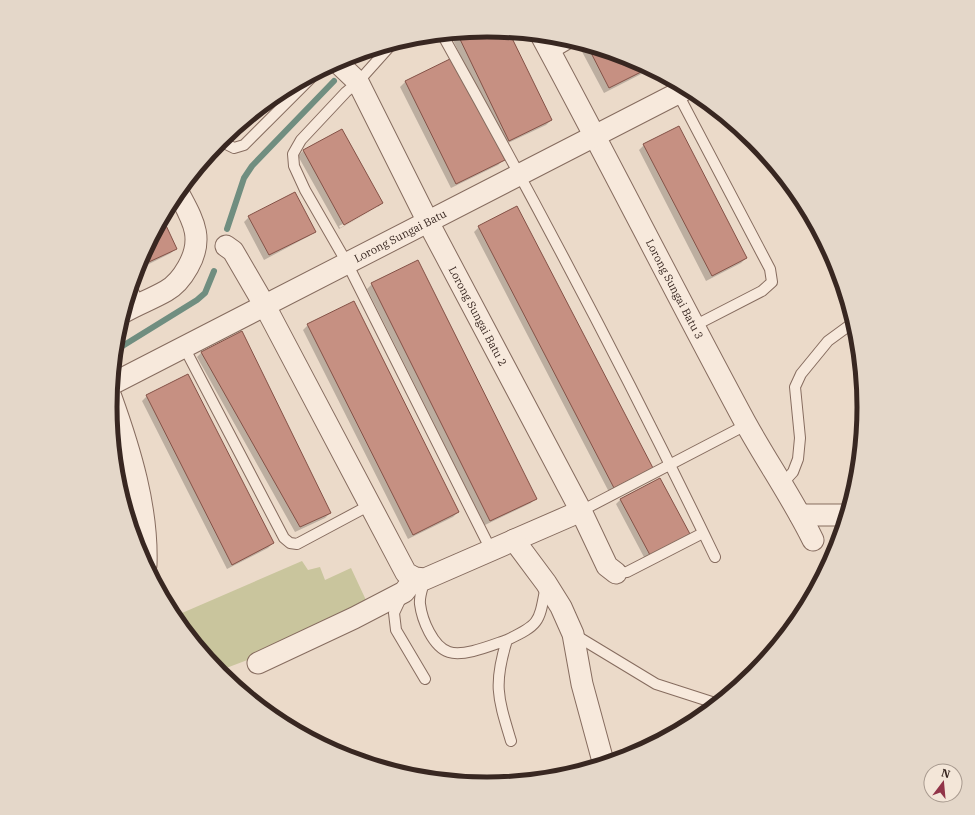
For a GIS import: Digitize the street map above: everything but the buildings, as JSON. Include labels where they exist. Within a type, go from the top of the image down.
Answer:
[{"type":"street","name":"Lorong Sungai Batu 3","points":[[544,41],[596,136],[746,425],[782,484],[813,540]]},
{"type":"street","name":"Lorong Sungai Batu 2","points":[[342,67],[358,82],[428,222],[581,511],[607,566],[616,573]]},
{"type":"street","name":"Lorong Sungai Batu","points":[[118,381],[681,92]]},
{"type":"street","points":[[182,199],[193,220],[212,242],[233,251],[265,306],[406,573],[414,583]]},
{"type":"street","points":[[133,301],[167,291],[183,276],[193,258],[212,242]]},
{"type":"street","points":[[117,415],[136,481],[147,540],[147,552]]},
{"type":"street","points":[[258,663],[354,618],[414,583],[581,511]]},
{"type":"street","points":[[800,515],[842,515]]},
{"type":"street","points":[[514,540],[546,583],[561,607],[573,634],[582,684],[602,759]]},
{"type":"lane","points":[[445,39],[520,174],[670,464],[714,557]]},
{"type":"lane","points":[[551,54],[565,45]]},
{"type":"lane","points":[[385,52],[358,82],[346,92],[301,140],[293,154],[294,166],[298,177],[347,263],[491,550]]},
{"type":"lane","points":[[227,145],[234,148],[244,145],[300,88]]},
{"type":"lane","points":[[684,94],[770,269],[772,282],[762,291],[694,326]]},
{"type":"lane","points":[[782,484],[793,472],[798,459],[800,438],[795,387],[801,374],[828,341],[849,326]]},
{"type":"lane","points":[[184,347],[284,538],[290,544],[297,544],[370,505]]},
{"type":"lane","points":[[581,511],[746,425]]},
{"type":"lane","points":[[616,573],[627,572],[703,533]]},
{"type":"lane","points":[[414,583],[424,618],[438,645],[450,652],[466,652],[507,640],[530,629],[539,617],[546,583]]},
{"type":"lane","points":[[414,583],[394,613],[396,630],[425,679]]},
{"type":"lane","points":[[573,634],[656,684],[712,702]]},
{"type":"lane","points":[[507,640],[500,661],[497,681],[499,703],[511,741]]},
{"type":"shaded area","points":[[302,561],[308,570],[320,567],[325,580],[351,568],[372,613],[225,668],[209,652],[194,633],[181,616],[182,613]]},
{"type":"waterway","points":[[227,229],[244,178],[252,166],[334,81]]},
{"type":"waterway","points":[[122,346],[197,300],[205,293],[214,271]]}]
